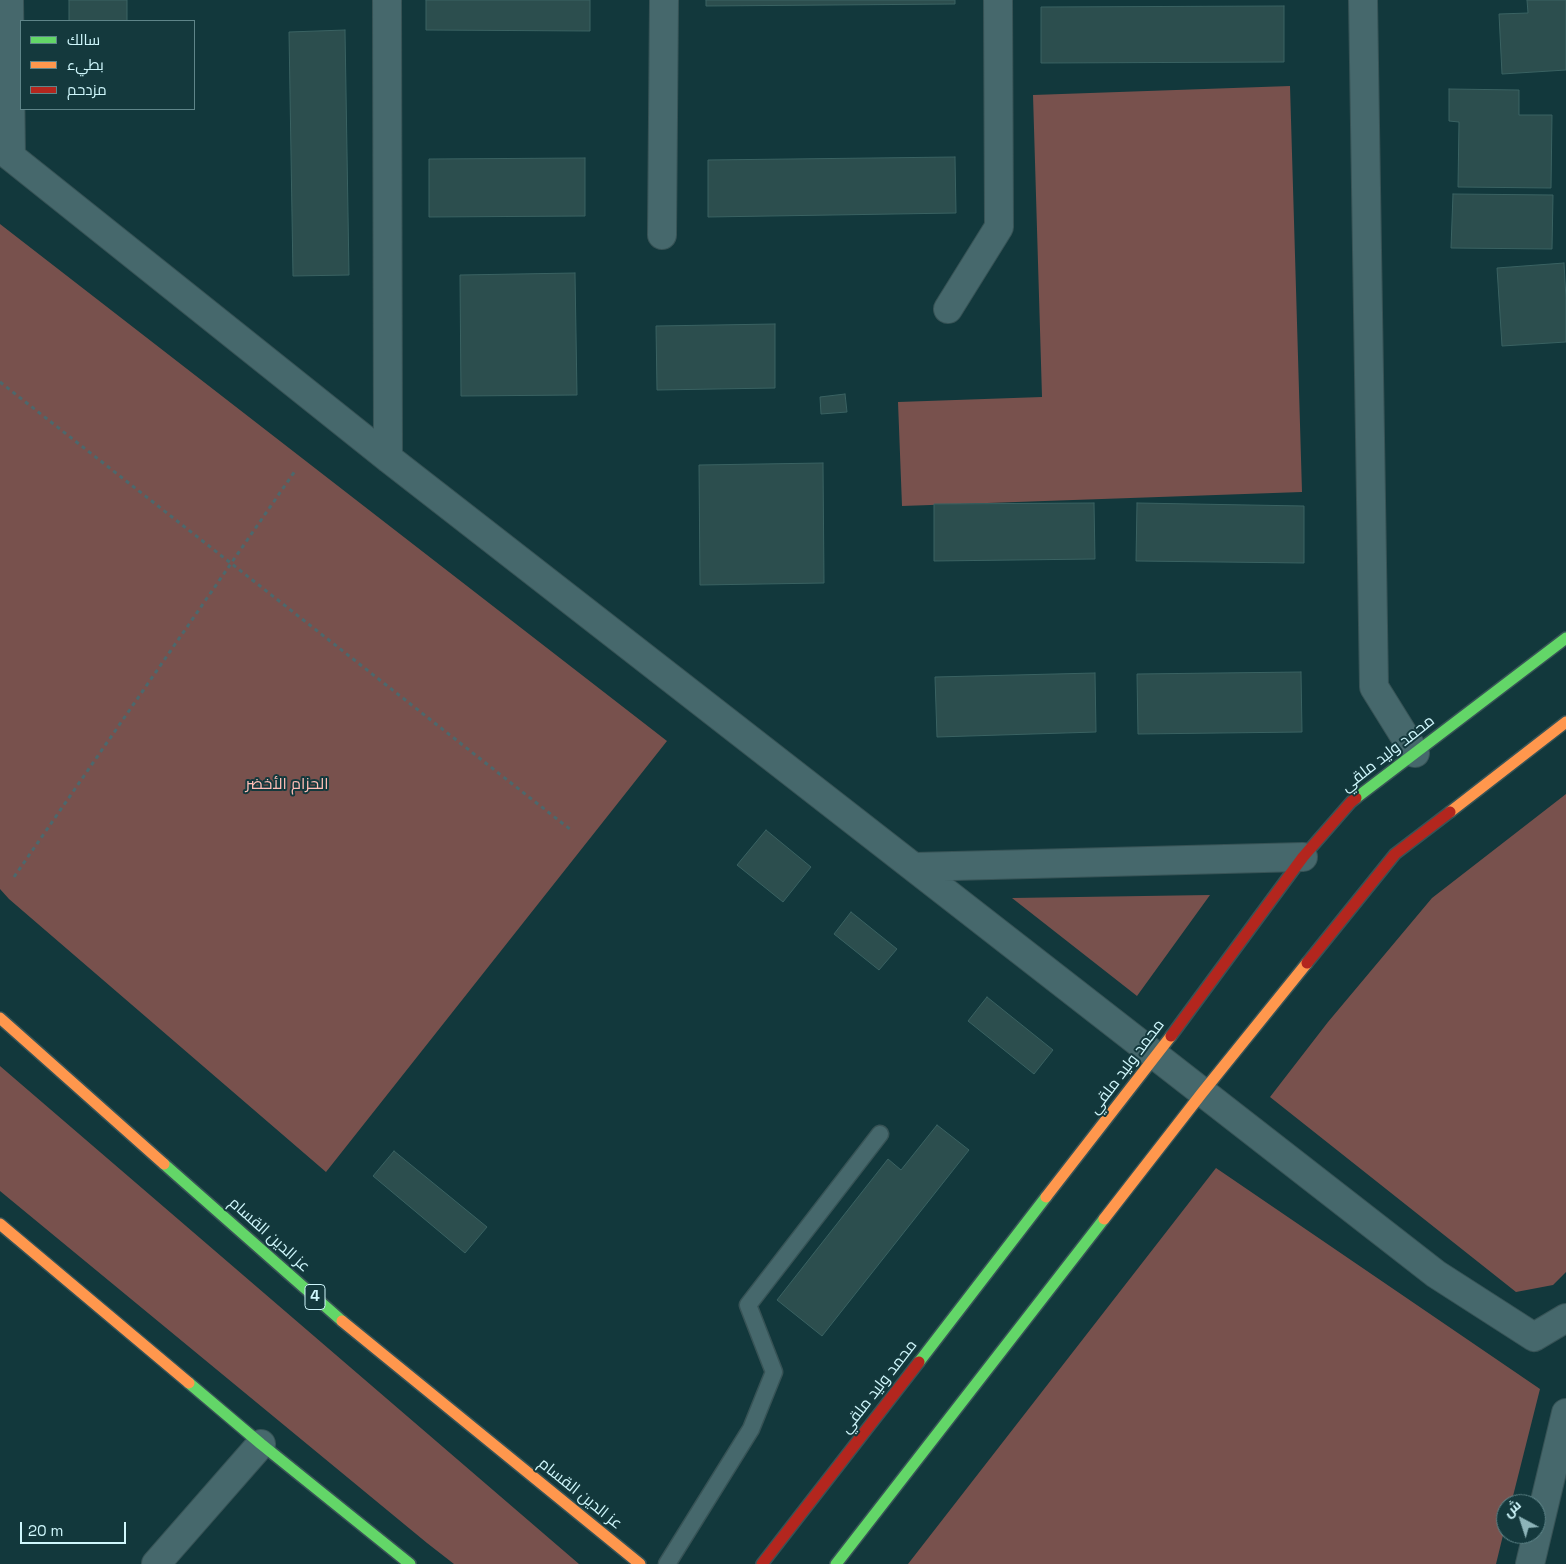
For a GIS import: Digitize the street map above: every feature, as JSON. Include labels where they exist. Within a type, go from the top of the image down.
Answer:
[{"type":"main road","name":"محمد وليد ملقي","points":[[762,1564],[1156,1056],[1304,857],[1351,802],[1566,638]]},
{"type":"main road","points":[[836,1564],[1202,1093],[1396,854],[1566,722]]},
{"type":"main road","name":"عز الدين القسام","points":[[0,1018],[356,1334],[640,1564]]},
{"type":"main road","points":[[0,1224],[261,1444],[410,1564]]},
{"type":"street","points":[[9,0],[5,152],[388,458],[1436,1274],[1534,1337],[1566,1318]]},
{"type":"street","points":[[388,0],[388,458]]},
{"type":"street","points":[[662,235],[664,0]]},
{"type":"street","points":[[948,309],[999,227],[998,0]]},
{"type":"street","points":[[1363,0],[1374,687],[1415,753]]},
{"type":"street","points":[[914,868],[1304,857]]},
{"type":"street","points":[[1530,1564],[1566,1413]]},
{"type":"street","points":[[156,1564],[261,1444]]},
{"type":"lane","points":[[667,1564],[751,1429],[774,1372],[748,1305],[880,1134]]},
{"type":"path","points":[[0,382],[571,830]]},
{"type":"path","points":[[14,877],[295,471]]},
{"type":"green space","points":[[1290,86],[1302,492],[902,506],[898,402],[1042,397],[1033,95]]},
{"type":"green space","name":"الحزام الأخضر","points":[[0,224],[667,741],[326,1172],[9,899],[0,889]]},
{"type":"green space","points":[[1566,794],[1566,1272],[1553,1285],[1516,1292],[1270,1097],[1328,1022],[1432,898]]},
{"type":"green space","points":[[1210,895],[1137,996],[1012,898]]},
{"type":"green space","points":[[0,1066],[579,1564],[454,1564],[0,1191]]},
{"type":"green space","points":[[1216,1168],[1540,1389],[1514,1494],[1496,1494],[1496,1544],[1501,1544],[1496,1564],[908,1564]]},
{"type":"building","points":[[69,0],[127,0],[127,20],[69,20]]},
{"type":"building","points":[[426,0],[590,0],[590,31],[426,30]]},
{"type":"building","points":[[706,0],[955,0],[955,4],[706,6]]},
{"type":"building","points":[[1527,0],[1566,0],[1566,70],[1502,74],[1499,14],[1528,13]]},
{"type":"building","points":[[1284,6],[1284,62],[1041,63],[1041,7]]},
{"type":"building","points":[[345,30],[349,275],[293,276],[289,32]]},
{"type":"building","points":[[1449,89],[1519,90],[1519,115],[1552,115],[1551,188],[1458,187],[1459,122],[1449,121]]},
{"type":"building","points":[[955,157],[956,213],[708,217],[708,160]]},
{"type":"building","points":[[585,158],[585,216],[429,217],[429,159]]},
{"type":"building","points":[[1453,194],[1553,195],[1552,249],[1451,248]]},
{"type":"building","points":[[1564,263],[1566,342],[1502,346],[1497,268]]},
{"type":"building","points":[[575,273],[577,395],[461,396],[460,275]]},
{"type":"building","points":[[775,324],[775,388],[657,390],[656,326]]},
{"type":"building","points":[[845,394],[847,412],[821,414],[820,397]]},
{"type":"building","points":[[823,463],[824,583],[700,585],[699,465]]},
{"type":"building","points":[[1094,503],[1095,559],[934,561],[934,504]]},
{"type":"building","points":[[1137,503],[1304,506],[1304,563],[1136,561]]},
{"type":"building","points":[[1301,672],[1302,732],[1138,734],[1137,674]]},
{"type":"building","points":[[1095,673],[1096,732],[937,737],[935,677]]},
{"type":"building","points":[[766,830],[811,867],[783,902],[737,865]]},
{"type":"building","points":[[851,912],[897,949],[879,970],[834,934]]},
{"type":"building","points":[[987,997],[1053,1050],[1034,1074],[968,1021]]},
{"type":"building","points":[[937,1125],[969,1150],[822,1336],[777,1300],[888,1159],[901,1170]]},
{"type":"building","points":[[394,1151],[487,1227],[465,1253],[373,1176]]},
{"type":"traffic: fast","points":[[1356,798],[1566,638]]},
{"type":"traffic: fast","points":[[164,1164],[342,1321]]},
{"type":"traffic: fast","points":[[919,1362],[1046,1197]]},
{"type":"traffic: fast","points":[[836,1564],[1104,1219]]},
{"type":"traffic: fast","points":[[189,1383],[261,1444],[410,1564]]},
{"type":"traffic: slow","points":[[1450,812],[1566,722]]},
{"type":"traffic: slow","points":[[1104,1219],[1307,963]]},
{"type":"traffic: slow","points":[[0,1018],[164,1164]]},
{"type":"traffic: slow","points":[[1046,1197],[1171,1036]]},
{"type":"traffic: slow","points":[[0,1224],[189,1383]]},
{"type":"traffic: slow","points":[[342,1321],[640,1564]]},
{"type":"traffic: jam","points":[[1171,1036],[1303,857],[1356,798]]},
{"type":"traffic: jam","points":[[1307,963],[1395,854],[1450,812]]},
{"type":"traffic: jam","points":[[762,1564],[919,1362]]}]
